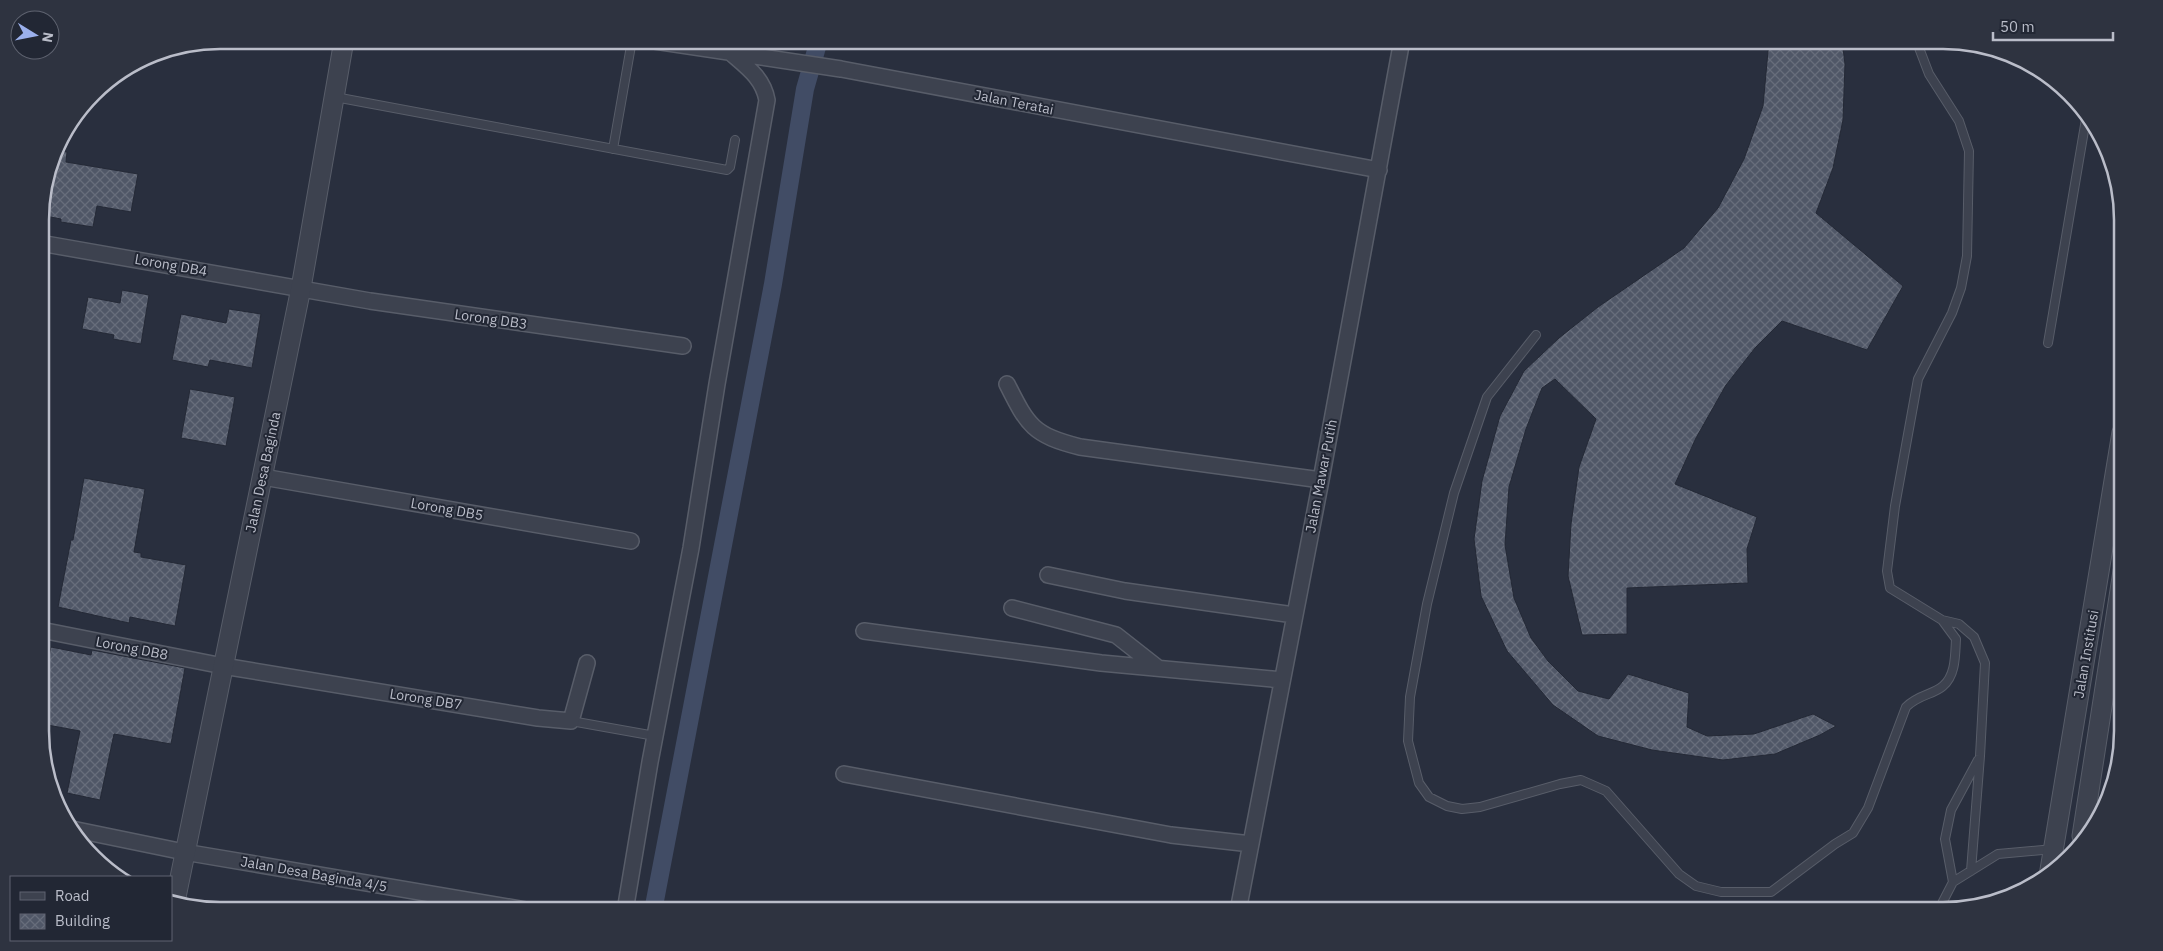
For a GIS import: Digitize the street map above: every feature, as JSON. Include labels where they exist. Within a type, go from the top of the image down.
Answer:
[{"type":"street","name":"Jalan Desa Baginda","points":[[176,896],[301,288],[343,49]]},
{"type":"street","name":"Jalan Teratai","points":[[705,49],[841,69],[1379,170]]},
{"type":"street","name":"Jalan Mawar Putih","points":[[1240,902],[1321,480],[1400,49]]},
{"type":"street","points":[[627,902],[655,736],[691,548],[717,384],[767,100],[765,88],[731,53]]},
{"type":"street","name":"Lorong DB4","points":[[49,245],[301,288]]},
{"type":"street","name":"Lorong DB3","points":[[301,288],[379,302],[683,346]]},
{"type":"street","points":[[1007,384],[1023,416],[1033,428],[1044,436],[1062,443],[1321,480]]},
{"type":"street","name":"Lorong DB5","points":[[263,477],[631,540]]},
{"type":"street","name":"Jalan Institusi","points":[[2051,864],[2114,529]]},
{"type":"street","points":[[1048,576],[1125,591],[1294,615]]},
{"type":"street","points":[[1012,608],[1116,635],[1158,668]]},
{"type":"street","name":"Jalan Institusi","points":[[2083,829],[2114,625]]},
{"type":"street","points":[[864,631],[1100,663],[1282,680]]},
{"type":"street","name":"Lorong DB8","points":[[49,632],[223,666]]},
{"type":"street","points":[[571,721],[587,663]]},
{"type":"street","name":"Lorong DB7","points":[[223,666],[538,718],[571,721]]},
{"type":"street","points":[[844,774],[1172,835],[1251,844]]},
{"type":"street","name":"Jalan Desa Baginda 4/5","points":[[81,831],[184,852],[479,902]]},
{"type":"lane","points":[[613,149],[630,49]]},
{"type":"lane","points":[[1920,49],[1930,74],[1959,121],[1969,151],[1967,256],[1961,288],[1952,312],[1918,379],[1895,506],[1887,570],[1890,588],[1942,620],[1959,624],[1974,637],[1985,662],[1971,871]]},
{"type":"lane","points":[[335,97],[727,170],[730,167],[735,140]]},
{"type":"lane","points":[[2048,343],[2085,125]]},
{"type":"lane","points":[[1536,335],[1488,397],[1454,493],[1427,604],[1410,697],[1408,740],[1419,783],[1429,797],[1447,806],[1462,809],[1480,807],[1560,784],[1581,780],[1606,791],[1679,874],[1696,886],[1721,892],[1771,892],[1834,844],[1853,833],[1868,808],[1906,708],[1915,698],[1942,687],[1953,670],[1956,639],[1942,620]]},
{"type":"lane","points":[[571,721],[655,736]]},
{"type":"lane","points":[[1953,882],[1945,839],[1951,810],[1980,756]]},
{"type":"lane","points":[[1943,902],[1953,882],[1998,854],[2053,849]]},
{"type":"building","points":[[1768,49],[1843,49],[1845,64],[1843,120],[1833,168],[1816,213],[1903,286],[1867,350],[1782,321],[1755,348],[1726,385],[1696,438],[1675,484],[1757,517],[1747,549],[1748,583],[1627,588],[1627,634],[1582,635],[1568,576],[1571,524],[1579,467],[1596,419],[1555,379],[1542,388],[1526,429],[1509,487],[1505,545],[1514,598],[1531,638],[1548,661],[1578,691],[1609,699],[1628,674],[1689,693],[1687,727],[1707,736],[1754,734],[1813,714],[1836,726],[1820,735],[1775,754],[1723,760],[1652,750],[1598,736],[1553,705],[1507,651],[1481,596],[1474,539],[1482,481],[1500,416],[1524,371],[1559,338],[1598,307],[1684,248],[1718,208],[1744,159],[1763,106]]},
{"type":"building","points":[[63,151],[67,152],[66,162],[138,174],[131,212],[97,206],[93,227],[61,222],[61,219],[49,217],[49,208],[55,175]]},
{"type":"building","points":[[122,290],[149,295],[141,344],[113,339],[114,335],[82,329],[88,297],[120,303]]},
{"type":"building","points":[[229,309],[261,314],[252,368],[210,360],[208,367],[172,360],[181,314],[226,323]]},
{"type":"building","points":[[190,389],[235,397],[226,446],[181,438]]},
{"type":"building","points":[[84,478],[145,489],[134,552],[141,553],[141,557],[186,565],[175,626],[130,617],[129,623],[58,607]]},
{"type":"building","points":[[51,647],[91,655],[92,650],[185,668],[171,744],[114,734],[100,800],[67,793],[80,731],[49,725],[49,657]]},
{"type":"waterway","points":[[655,902],[773,284],[805,89],[816,49]]}]
